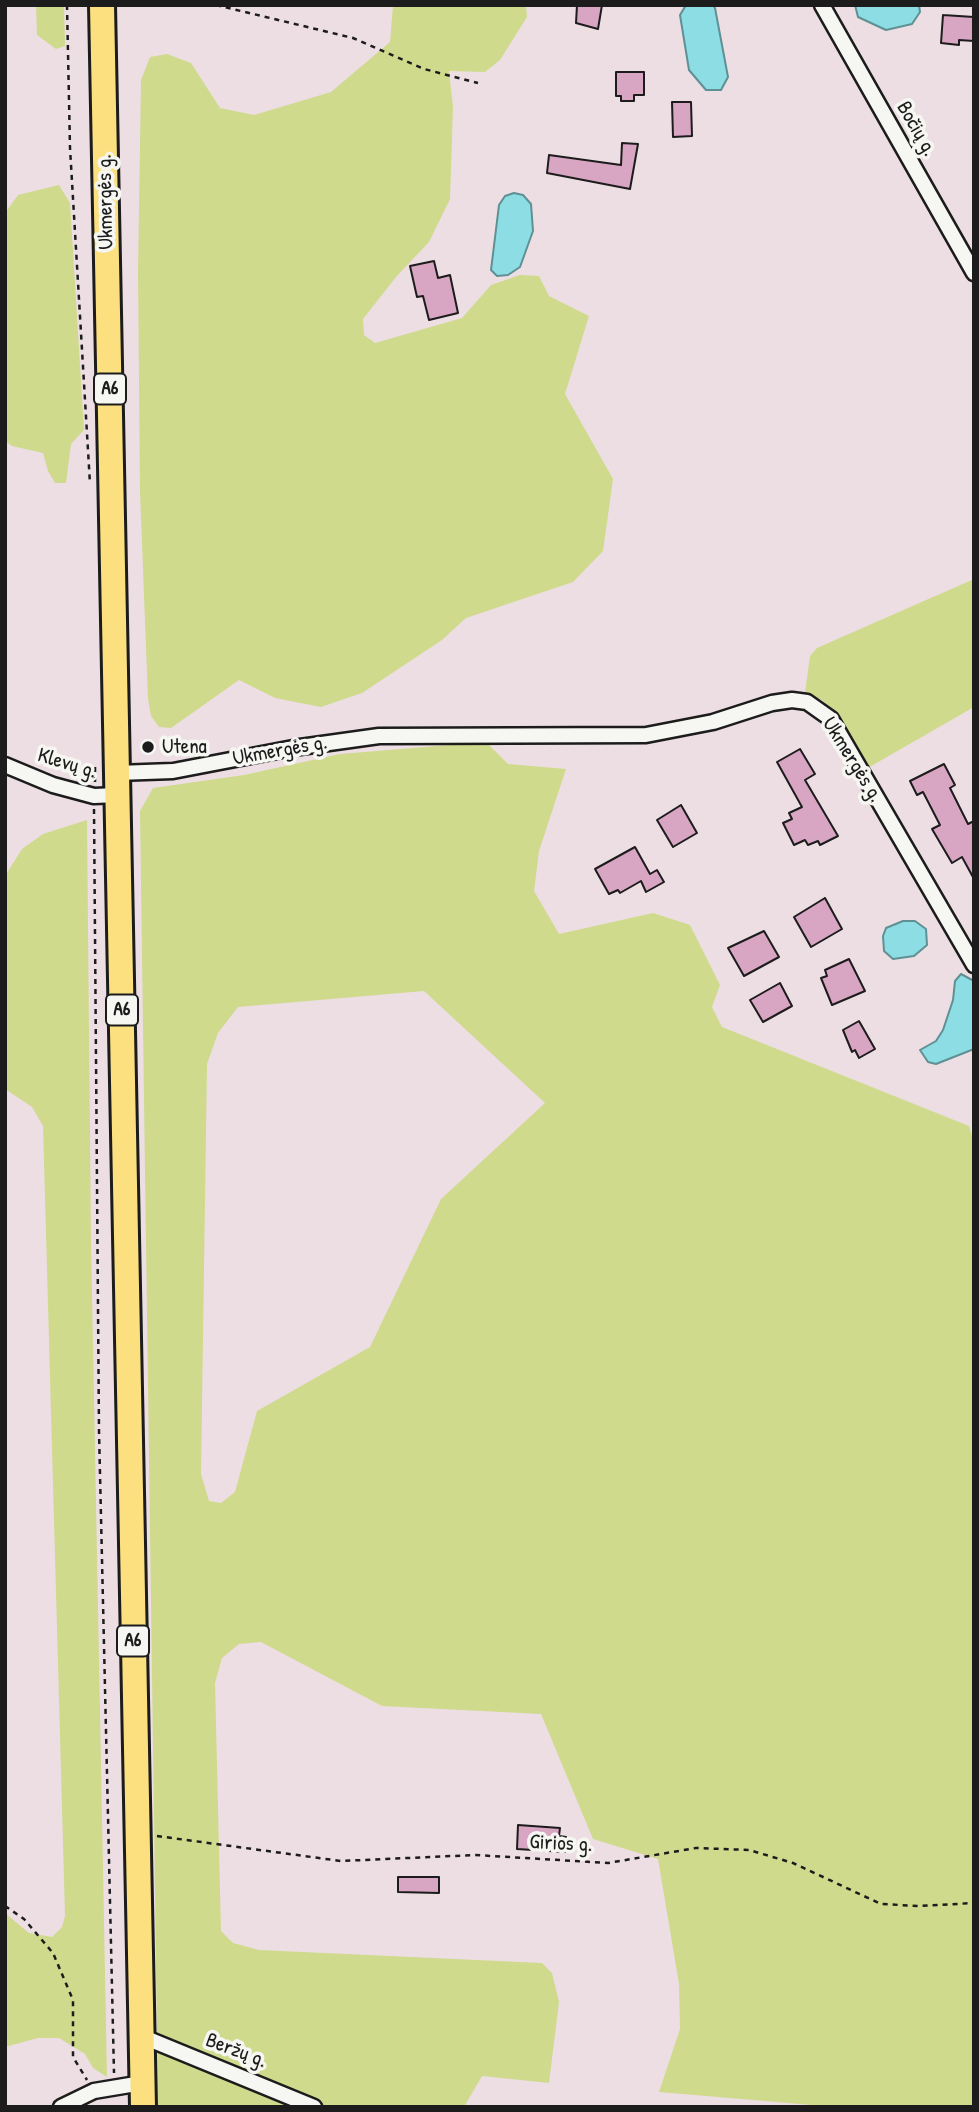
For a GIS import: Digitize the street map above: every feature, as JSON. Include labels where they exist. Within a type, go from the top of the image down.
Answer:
[{"type":"highway","name":"Ukmergės g.","points":[[102,5],[110,788]]},
{"type":"highway","name":"A6","points":[[110,788],[142,2095]]},
{"type":"street","name":"Bočių g.","points":[[822,5],[974,273]]},
{"type":"street","name":"Ukmergės g.","points":[[110,788],[173,771],[293,748],[379,736],[646,734],[713,722],[772,703],[792,700],[807,702],[831,719],[974,965]]},
{"type":"street","name":"Klevų g.","points":[[5,765],[54,785],[110,788]]},
{"type":"street","name":"Beržų g.","points":[[141,2036],[314,2107]]},
{"type":"street","points":[[61,2107],[94,2091],[114,2086],[142,2095]]},
{"type":"path","points":[[67,5],[70,148],[90,485]]},
{"type":"path","points":[[216,5],[353,37],[424,69],[478,83]]},
{"type":"path","points":[[96,756],[110,788],[99,1431],[114,2086]]},
{"type":"path","name":"Girios g.","points":[[136,1833],[341,1861],[475,1855],[608,1863],[696,1848],[749,1850],[793,1863],[881,1904],[919,1906],[974,1903]]},
{"type":"path","points":[[5,1906],[24,1919],[53,1952],[74,2000],[73,2057],[94,2091]]},
{"type":"green space","points":[[36,5],[64,5],[65,46],[56,49],[37,35]]},
{"type":"green space","points":[[393,5],[526,5],[527,17],[500,60],[485,72],[449,71],[453,107],[450,199],[429,242],[396,277],[363,319],[364,335],[375,343],[462,318],[491,285],[520,275],[539,276],[549,296],[589,316],[565,394],[613,479],[603,551],[573,582],[466,618],[442,640],[362,693],[321,707],[275,698],[239,680],[171,728],[159,727],[151,716],[148,699],[140,492],[138,272],[141,80],[150,57],[167,54],[191,63],[220,108],[254,115],[331,92],[390,42]]},
{"type":"green space","points":[[59,185],[70,203],[84,430],[71,444],[66,483],[55,483],[43,453],[12,446],[5,441],[5,213],[18,195]]},
{"type":"green space","points":[[974,579],[974,707],[866,769],[834,713],[822,700],[805,693],[810,656],[817,648]]},
{"type":"green space","points":[[486,742],[508,764],[566,769],[539,851],[534,891],[559,934],[653,913],[690,925],[720,985],[712,1007],[722,1027],[969,1126],[974,1143],[974,2107],[835,2107],[659,2092],[680,2029],[679,1984],[658,1859],[593,1839],[541,1714],[382,1706],[261,1642],[239,1644],[222,1658],[215,1683],[221,1931],[233,1943],[259,1950],[542,1963],[552,1973],[559,2002],[549,2083],[482,2076],[464,2107],[158,2107],[140,811],[153,788],[244,775],[340,754]],"holes":[[[424,991],[545,1103],[441,1199],[370,1347],[257,1411],[235,1492],[221,1503],[209,1501],[201,1474],[207,1064],[218,1033],[238,1007]]]},
{"type":"green space","points":[[87,820],[91,1242],[107,2077],[93,2068],[85,2054],[59,2038],[38,2038],[5,2047],[5,1913],[29,1933],[52,1937],[62,1927],[65,1916],[43,1126],[32,1107],[5,1089],[5,876],[22,849],[43,834]]},
{"type":"water","points":[[686,5],[713,5],[715,8],[728,77],[721,90],[706,90],[689,70],[680,15]]},
{"type":"water","points":[[855,5],[919,5],[920,12],[912,24],[886,30],[858,17]]},
{"type":"water","points":[[514,193],[523,195],[531,204],[533,231],[520,267],[508,275],[497,276],[491,270],[499,205],[505,196]]},
{"type":"water","points":[[903,921],[915,921],[926,929],[927,945],[914,956],[893,959],[884,951],[883,936],[886,928]]},
{"type":"water","points":[[961,974],[974,981],[974,1049],[936,1064],[928,1062],[920,1050],[936,1041],[943,1030],[953,1000],[955,981]]},
{"type":"building","points":[[577,5],[602,5],[598,29],[576,23]]},
{"type":"building","points":[[943,15],[974,17],[974,41],[959,40],[959,45],[941,43]]},
{"type":"building","points":[[616,72],[644,72],[644,95],[634,95],[634,101],[621,101],[621,96],[616,96]]},
{"type":"building","points":[[672,102],[691,102],[692,136],[673,137]]},
{"type":"building","points":[[622,143],[638,144],[630,189],[547,173],[549,155],[621,165]]},
{"type":"building","points":[[434,261],[438,278],[450,275],[458,313],[429,320],[423,296],[417,297],[410,266]]},
{"type":"building","points":[[800,749],[815,774],[805,780],[838,836],[820,845],[818,841],[808,845],[805,840],[794,845],[783,823],[792,819],[789,813],[802,807],[777,762]]},
{"type":"building","points":[[944,764],[955,785],[950,788],[968,824],[974,821],[974,879],[962,857],[952,863],[932,829],[940,825],[923,792],[917,795],[910,781]]},
{"type":"building","points":[[681,805],[697,833],[673,847],[657,820]]},
{"type":"building","points":[[635,847],[650,874],[657,870],[664,882],[646,892],[641,881],[620,893],[618,890],[609,894],[595,869]]},
{"type":"building","points":[[825,898],[842,929],[811,947],[794,917]]},
{"type":"building","points":[[764,931],[779,957],[744,976],[728,948]]},
{"type":"building","points":[[849,959],[865,991],[832,1005],[821,978],[827,976],[825,970]]},
{"type":"building","points":[[780,983],[792,1006],[763,1022],[750,1000]]},
{"type":"building","points":[[859,1021],[875,1049],[859,1058],[855,1050],[852,1052],[843,1030]]},
{"type":"building","points":[[518,1825],[560,1828],[559,1836],[566,1837],[565,1852],[517,1849]]},
{"type":"building","points":[[398,1877],[439,1877],[439,1893],[398,1892]]},
{"type":"place","name":"Utena","points":[[148,747]]}]
